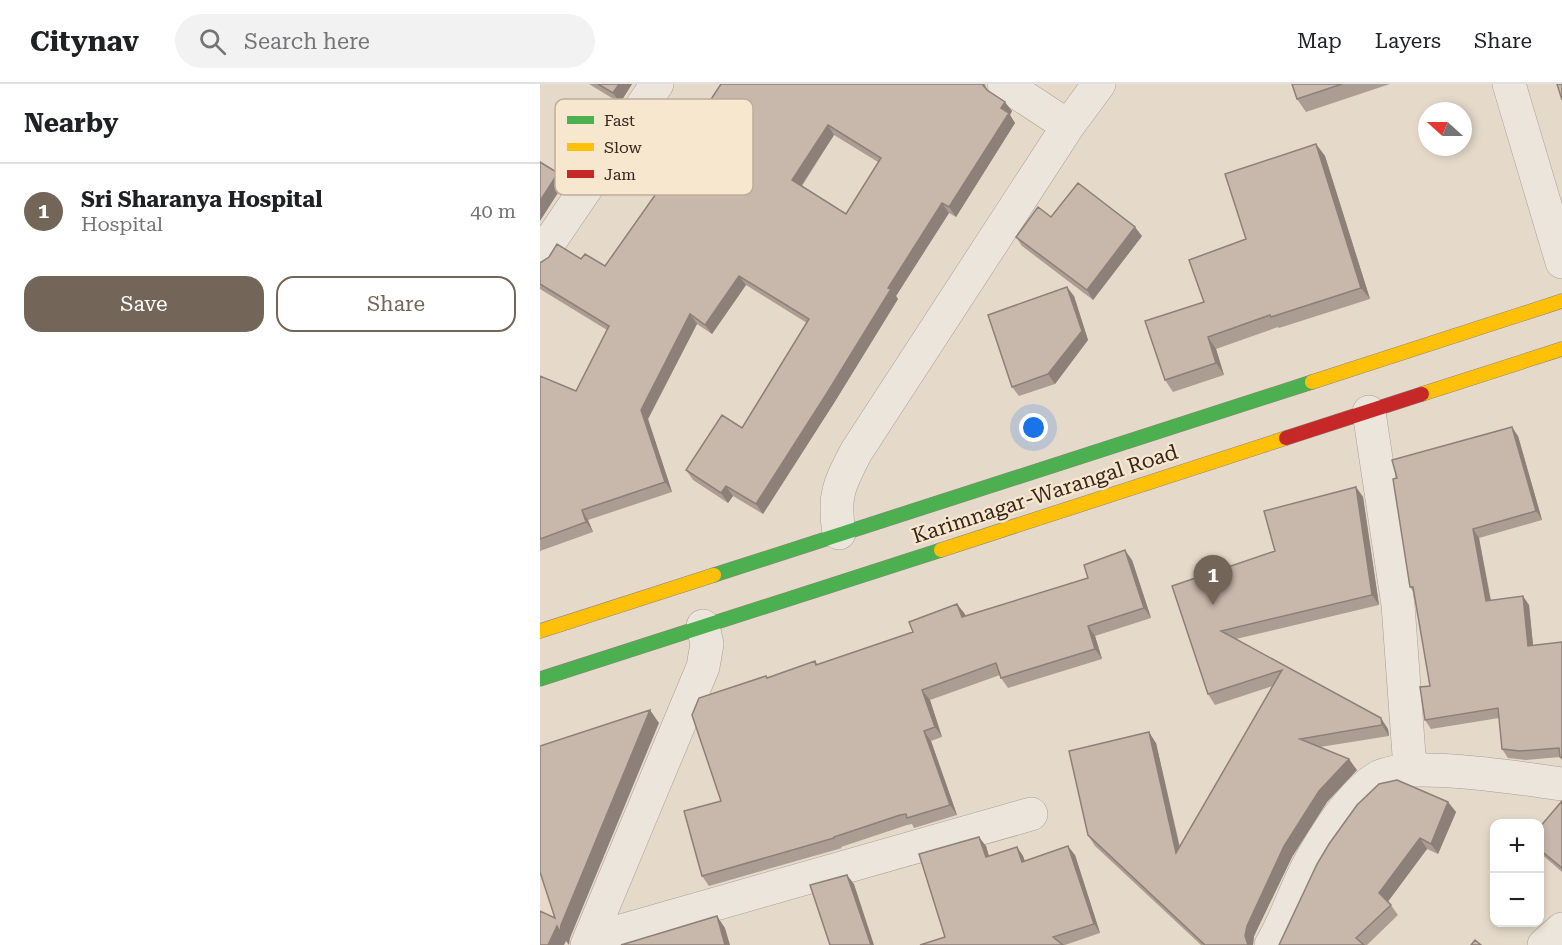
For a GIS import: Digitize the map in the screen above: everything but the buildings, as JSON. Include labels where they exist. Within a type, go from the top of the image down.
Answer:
[{"type":"highway","name":"Karimnagar-Warangal Road","points":[[540,631],[1562,301]]},
{"type":"highway","name":"Karimnagar-Warangal Road","points":[[540,679],[1562,349]]},
{"type":"street","points":[[647,99],[657,84]]},
{"type":"street","points":[[1004,84],[1068,126]]},
{"type":"street","points":[[839,533],[835,508],[840,483],[856,452],[1068,126],[1099,84]]},
{"type":"street","points":[[1509,84],[1562,262]]},
{"type":"street","points":[[540,256],[581,195]]},
{"type":"street","points":[[1369,412],[1398,606],[1410,769]]},
{"type":"street","points":[[588,943],[703,667],[707,644],[703,626]]},
{"type":"street","points":[[1271,945],[1314,855],[1352,800],[1379,777],[1410,769],[1443,770],[1562,784]]},
{"type":"street","points":[[588,943],[1031,814]]},
{"type":"street","points":[[1544,945],[1562,928]]},
{"type":"traffic: fast","points":[[714,575],[1312,382]]},
{"type":"traffic: fast","points":[[540,679],[941,550]]},
{"type":"traffic: slow","points":[[1312,382],[1562,301]]},
{"type":"traffic: slow","points":[[1422,394],[1562,349]]},
{"type":"traffic: slow","points":[[941,550],[1286,438]]},
{"type":"traffic: slow","points":[[540,631],[714,575]]},
{"type":"traffic: jam","points":[[1286,438],[1422,394]]},
{"type":"place","name":"Sri Sharanya Hospital","points":[[1213,605]]}]
